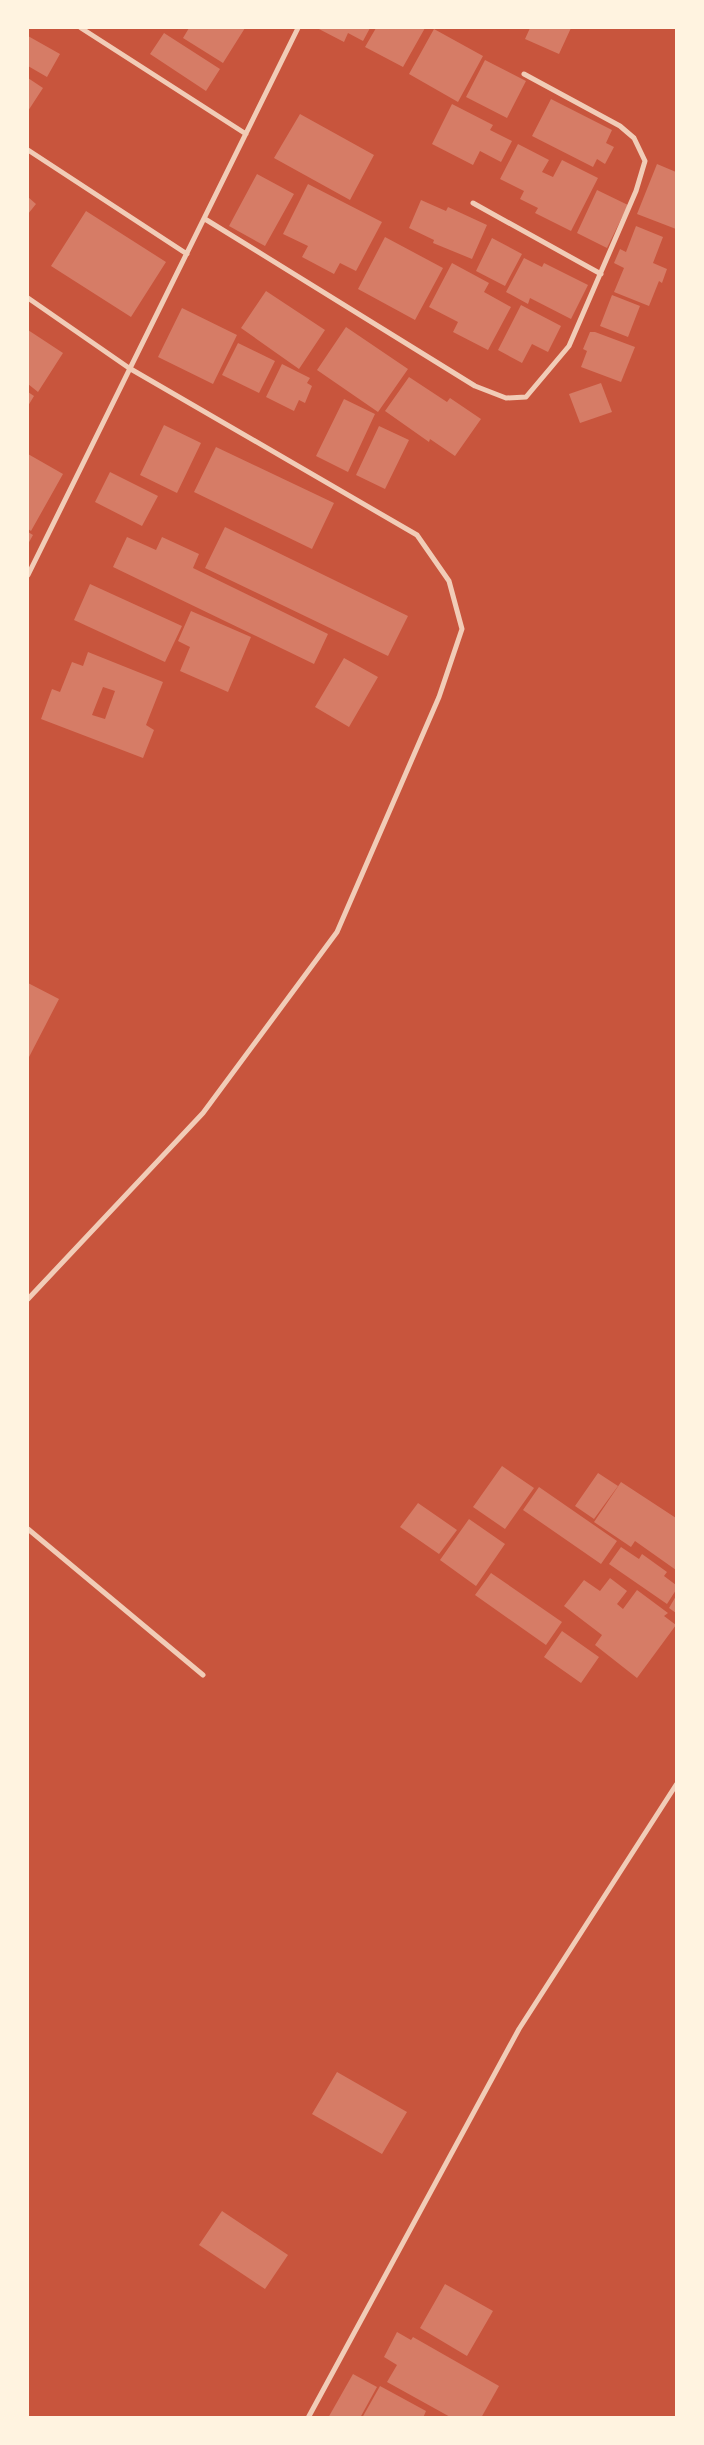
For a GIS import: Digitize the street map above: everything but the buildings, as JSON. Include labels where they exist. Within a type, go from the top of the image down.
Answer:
[{"type":"street","points":[[81,28],[246,134]]},
{"type":"street","points":[[28,575],[298,28]]},
{"type":"street","points":[[205,219],[475,386],[506,398],[526,397],[568,346],[636,191],[645,161],[634,138],[620,126],[524,74]]},
{"type":"street","points":[[28,150],[187,254]]},
{"type":"street","points":[[473,203],[601,274]]},
{"type":"street","points":[[28,298],[129,368],[417,535],[449,581],[462,629],[439,697],[337,932],[203,1113],[28,1299]]},
{"type":"street","points":[[28,1529],[204,1675]]},
{"type":"street","points":[[308,2418],[519,2029],[676,1785]]}]
